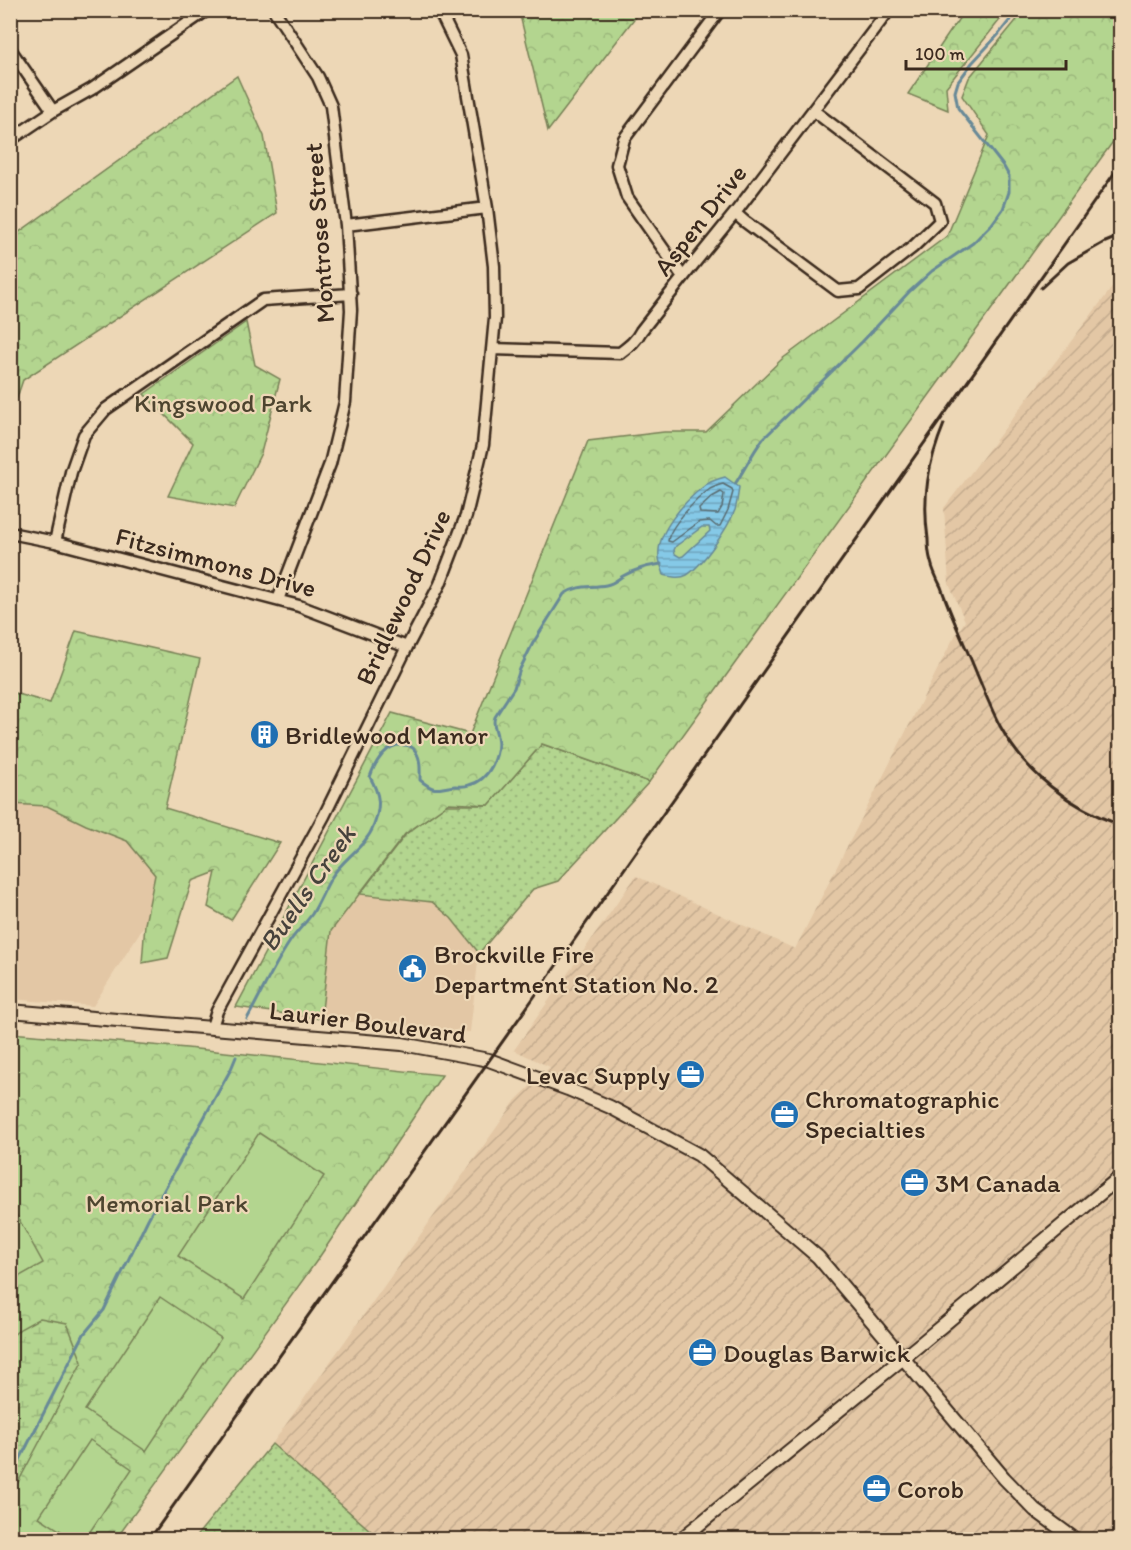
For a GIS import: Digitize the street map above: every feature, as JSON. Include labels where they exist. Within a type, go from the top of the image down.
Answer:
[{"type":"street","points":[[10,140],[53,111],[92,89],[207,10]]},
{"type":"street","name":"Montrose Street","points":[[274,10],[318,77],[331,106],[346,225],[351,294],[345,391],[330,464],[278,600]]},
{"type":"street","name":"Bridlewood Drive","points":[[212,1027],[217,1011],[324,816],[440,584],[466,516],[483,445],[495,318],[494,266],[487,208],[461,55],[439,10]]},
{"type":"street","points":[[683,277],[627,197],[617,165],[624,139],[720,10]]},
{"type":"street","name":"Aspen Drive","points":[[492,349],[620,353],[637,339],[813,111],[885,12]]},
{"type":"street","points":[[10,49],[53,111]]},
{"type":"street","points":[[735,213],[838,291],[859,289],[913,247],[940,221],[935,203],[813,111]]},
{"type":"street","points":[[346,225],[487,208]]},
{"type":"street","points":[[55,542],[71,472],[84,435],[106,410],[263,300],[351,294]]},
{"type":"street","name":"Fitzsimmons Drive","points":[[10,533],[55,542],[299,606],[407,647]]},
{"type":"street","name":"Laurier Boulevard","points":[[10,1011],[402,1044],[489,1060],[610,1107],[699,1155],[818,1257],[1004,1478],[1035,1510],[1076,1539]]},
{"type":"street","points":[[680,1539],[902,1359],[1120,1177]]},
{"type":"shaded area","points":[[1120,277],[1120,1539],[380,1539],[272,1444],[516,1100],[550,1067],[514,1050],[636,876],[795,949],[952,641],[965,621],[949,584],[944,508]]},
{"type":"shaded area","points":[[10,804],[47,806],[86,825],[128,841],[155,875],[145,924],[93,1006],[11,999]]},
{"type":"shaded area","points":[[360,894],[432,902],[451,918],[479,953],[470,1032],[321,1019],[331,931]]},
{"type":"green space","points":[[519,11],[640,11],[548,131]]},
{"type":"green space","points":[[964,11],[1007,11],[946,87],[948,110],[908,94]]},
{"type":"green space","points":[[1024,11],[1120,11],[1120,132],[649,782],[542,744],[489,805],[449,803],[405,834],[331,931],[321,1019],[236,1007],[392,713],[470,734],[588,441],[664,432],[706,432],[782,359],[947,236],[989,135],[962,96],[969,78]]},
{"type":"green space","points":[[237,76],[264,136],[277,213],[23,380],[11,415],[11,238]]},
{"type":"green space","name":"Kingswood Park","points":[[246,322],[255,365],[280,379],[261,453],[234,508],[168,496],[193,443],[144,394]]},
{"type":"green space","points":[[76,631],[200,659],[165,808],[280,843],[231,920],[208,907],[216,872],[192,881],[168,958],[142,963],[145,924],[155,875],[127,841],[47,806],[11,804],[11,692],[50,703]]},
{"type":"green space","points":[[542,744],[649,782],[558,881],[533,889],[479,953],[451,918],[432,902],[360,894],[406,834],[446,805],[489,805]]},
{"type":"green space","name":"Memorial Park","points":[[10,1033],[187,1048],[442,1075],[318,1259],[116,1539],[11,1539]]},
{"type":"green space","points":[[259,1133],[324,1176],[244,1299],[178,1256]]},
{"type":"green space","points":[[11,1205],[43,1263],[10,1281]]},
{"type":"green space","points":[[160,1297],[221,1338],[146,1451],[85,1410]]},
{"type":"green space","points":[[40,1318],[67,1323],[82,1362],[15,1488],[11,1488],[11,1337]]},
{"type":"green space","points":[[90,1440],[132,1469],[85,1539],[73,1539],[39,1517]]},
{"type":"green space","points":[[272,1444],[380,1539],[194,1539]]},
{"type":"water","points":[[725,477],[739,487],[735,510],[727,526],[707,555],[687,575],[673,577],[664,575],[659,559],[659,547],[673,518],[708,483]],"holes":[[[702,527],[709,527],[710,531],[683,556],[675,554],[676,546]]]},
{"type":"waterway","points":[[735,484],[763,439],[862,342],[909,292],[932,271],[973,243],[1003,209],[1009,192],[1009,176],[958,108],[955,92],[958,82],[972,63],[1018,10]]},
{"type":"waterway","name":"Buells Creek","points":[[247,1019],[283,952],[312,914],[331,878],[370,833],[378,806],[378,795],[370,777],[383,754],[399,745],[411,747],[419,759],[420,780],[433,788],[466,786],[482,778],[492,766],[497,751],[495,717],[514,688],[520,669],[533,643],[564,594],[580,588],[613,583],[632,571],[661,564]]},
{"type":"waterway","name":"Buells Creek","points":[[10,1479],[84,1334],[104,1310],[148,1219],[236,1057]]},
{"type":"waterway","points":[[10,1440],[16,1464]]},
{"type":"railway","points":[[149,1540],[1120,165]]},
{"type":"railway","points":[[1041,288],[1068,263],[1120,236]]},
{"type":"railway","points":[[944,424],[930,466],[926,494],[929,554],[934,572],[988,699],[1000,726],[1036,774],[1084,809],[1120,825]]},
{"type":"place","name":"Bridlewood Manor","points":[[264,735]]},
{"type":"place","name":"Brockville Fire Department Station No. 2","points":[[413,969]]},
{"type":"place","name":"Levac Supply","points":[[691,1075]]},
{"type":"place","name":"Chromatographic Specialties","points":[[784,1114]]},
{"type":"place","name":"3M Canada","points":[[914,1183]]},
{"type":"place","name":"Douglas Barwick","points":[[702,1353]]},
{"type":"place","name":"Corob","points":[[876,1489]]}]
